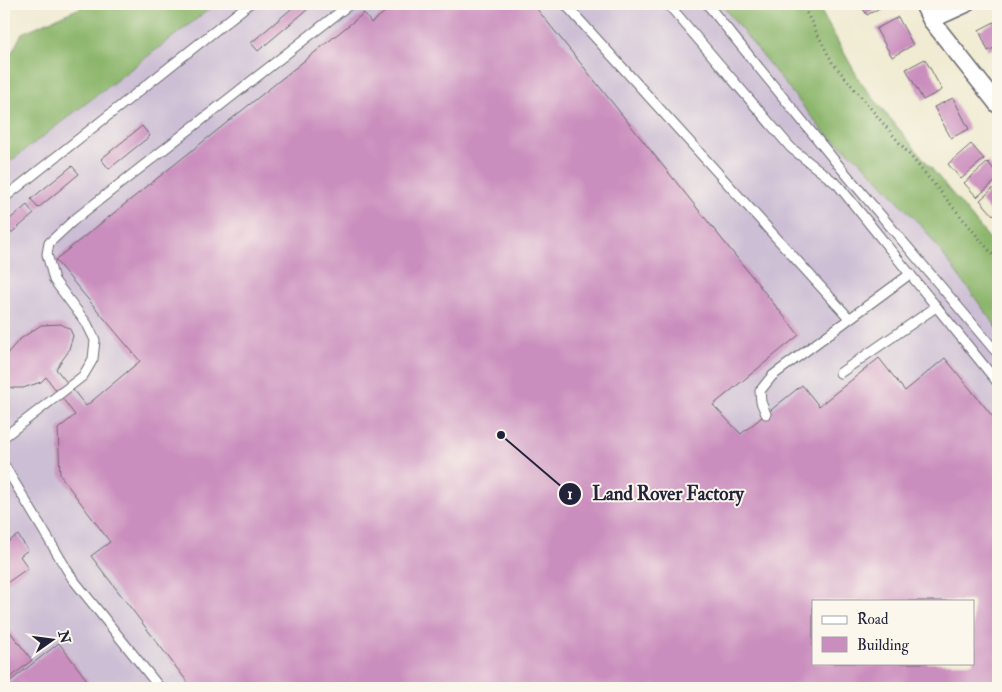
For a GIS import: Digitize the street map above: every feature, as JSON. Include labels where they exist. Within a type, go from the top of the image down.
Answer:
[{"type":"street","points":[[923,4],[931,20],[998,105]]},
{"type":"street","points":[[931,20],[966,4]]},
{"type":"lane","points":[[4,198],[249,4]]},
{"type":"lane","points":[[4,437],[83,376],[93,359],[95,340],[87,324],[54,280],[47,254],[49,243],[75,219],[350,4]]},
{"type":"lane","points":[[566,4],[849,318]]},
{"type":"lane","points":[[668,4],[791,148],[838,185],[998,383]]},
{"type":"lane","points":[[707,4],[835,161],[998,354]]},
{"type":"lane","points":[[766,414],[761,402],[760,391],[772,376],[910,274]]},
{"type":"lane","points":[[840,373],[936,307]]},
{"type":"lane","points":[[4,465],[72,578],[160,688]]},
{"type":"path","points":[[802,4],[832,62],[998,261]]},
{"type":"shaded area","points":[[216,4],[796,4],[998,269],[998,688],[4,688],[4,166]]},
{"type":"green space","points":[[89,4],[216,4],[4,166],[4,68],[22,33]]},
{"type":"green space","points":[[721,4],[817,4],[861,83],[998,249],[998,329],[925,230],[866,166],[822,130]]},
{"type":"building","points":[[297,4],[314,4],[258,51],[251,43]]},
{"type":"building","points":[[395,4],[533,4],[799,335],[713,405],[741,434],[802,385],[819,406],[879,358],[905,391],[945,358],[998,423],[998,688],[192,688],[91,556],[110,542],[60,475],[58,429],[75,415],[46,377],[41,382],[23,388],[4,386],[4,357],[19,340],[41,325],[61,324],[70,329],[73,336],[68,352],[56,369],[86,406],[140,361],[55,260],[364,13],[371,23]]},
{"type":"building","points":[[860,4],[887,4],[867,15]]},
{"type":"building","points":[[898,17],[913,45],[892,57],[876,29]]},
{"type":"building","points":[[998,20],[998,46],[988,51],[979,30]]},
{"type":"building","points":[[925,59],[942,90],[923,100],[906,69]]},
{"type":"building","points":[[953,98],[969,129],[951,138],[934,107]]},
{"type":"building","points":[[142,126],[150,136],[109,169],[101,159]]},
{"type":"building","points":[[971,144],[984,159],[961,179],[948,164]]},
{"type":"building","points":[[988,162],[998,175],[998,179],[977,197],[964,183]]},
{"type":"building","points":[[72,166],[79,174],[38,208],[31,199]]},
{"type":"building","points":[[998,184],[998,210],[993,215],[980,200]]},
{"type":"building","points":[[27,205],[34,214],[4,239],[4,224]]},
{"type":"building","points":[[4,532],[9,541],[18,535],[28,550],[20,556],[28,568],[4,585]]},
{"type":"building","points":[[4,624],[32,660],[4,683]]},
{"type":"building","points":[[59,643],[93,688],[4,688],[4,686]]},
{"type":"place","name":"Land Rover Factory","points":[[501,435]]}]
